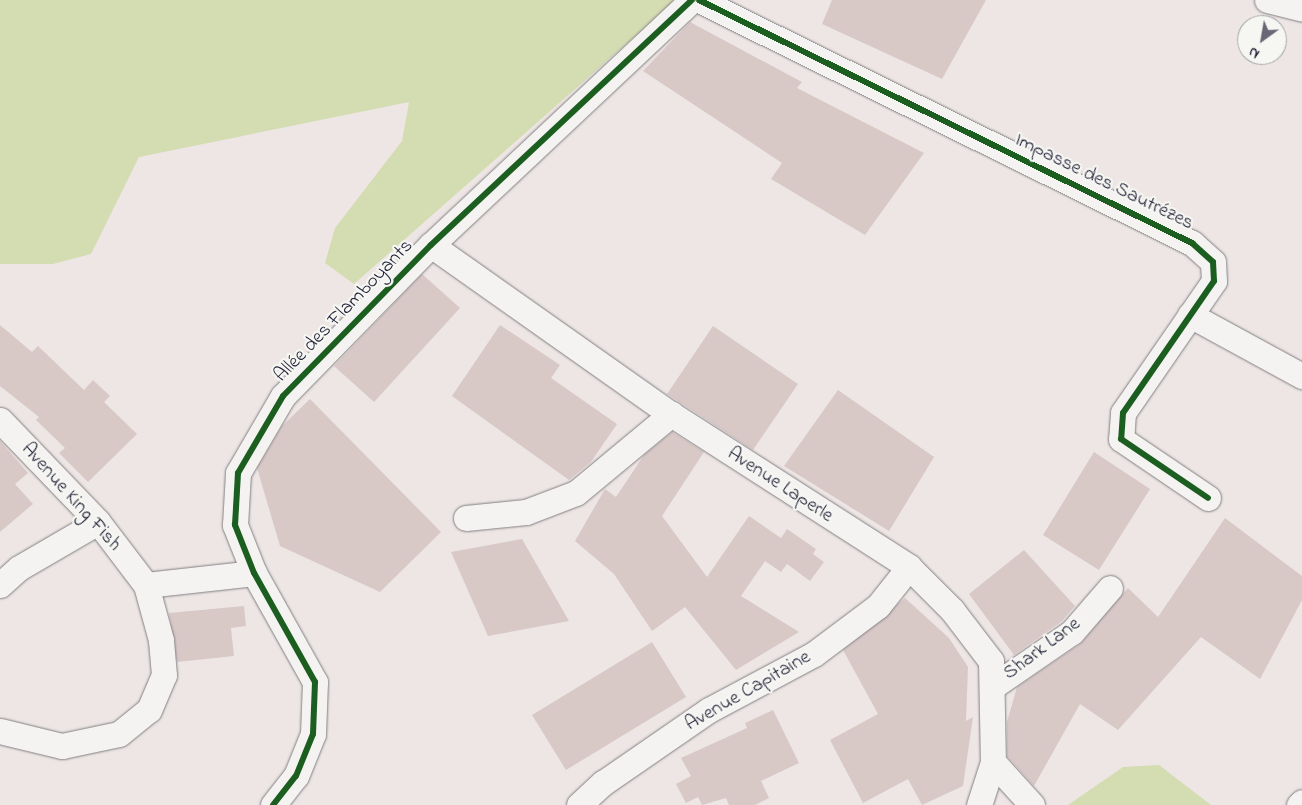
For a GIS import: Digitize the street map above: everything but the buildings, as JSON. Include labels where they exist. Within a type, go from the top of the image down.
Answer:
[{"type":"street","name":"Allée des Flamboyants","points":[[273,805],[296,776],[313,734],[314,682],[254,574],[235,524],[238,473],[283,396],[431,245],[692,0]]},
{"type":"street","name":"Impasse des Sautrézes","points":[[699,0],[1192,244],[1213,262],[1214,281],[1123,413],[1121,439],[1208,498]]},
{"type":"street","points":[[1267,0],[1302,9]]},
{"type":"street","name":"Avenue Laperle","points":[[431,245],[671,414],[909,567],[952,610],[991,661],[993,762],[979,805]]},
{"type":"street","points":[[1190,315],[1302,376]]},
{"type":"street","points":[[466,518],[526,512],[576,493],[671,414]]},
{"type":"street","name":"Avenue King Fish","points":[[0,420],[98,522],[146,585]]},
{"type":"street","points":[[0,585],[19,568],[98,522]]},
{"type":"street","name":"Avenue Capitaine","points":[[579,805],[602,783],[709,710],[814,654],[878,606],[909,567]]},
{"type":"street","points":[[0,732],[62,746],[119,734],[149,710],[164,675],[161,640],[146,585],[254,574]]},
{"type":"street","name":"Shark Lane","points":[[992,687],[1072,632],[1110,588]]},
{"type":"street","points":[[993,762],[1032,805]]},
{"type":"street","points":[[1299,805],[1302,802]]},
{"type":"green space","points":[[0,0],[676,0],[354,284],[325,263],[335,228],[402,141],[409,102],[139,157],[91,254],[53,264],[0,264]]},
{"type":"green space","points":[[1159,765],[1211,805],[1068,805],[1123,767]]},
{"type":"cycle path","points":[[273,805],[296,776],[313,734],[315,682],[254,573],[235,525],[238,473],[283,396],[431,245],[692,0]]},
{"type":"cycle path","points":[[699,0],[1192,243],[1213,262],[1214,281],[1123,413],[1121,439],[1208,498]]}]
